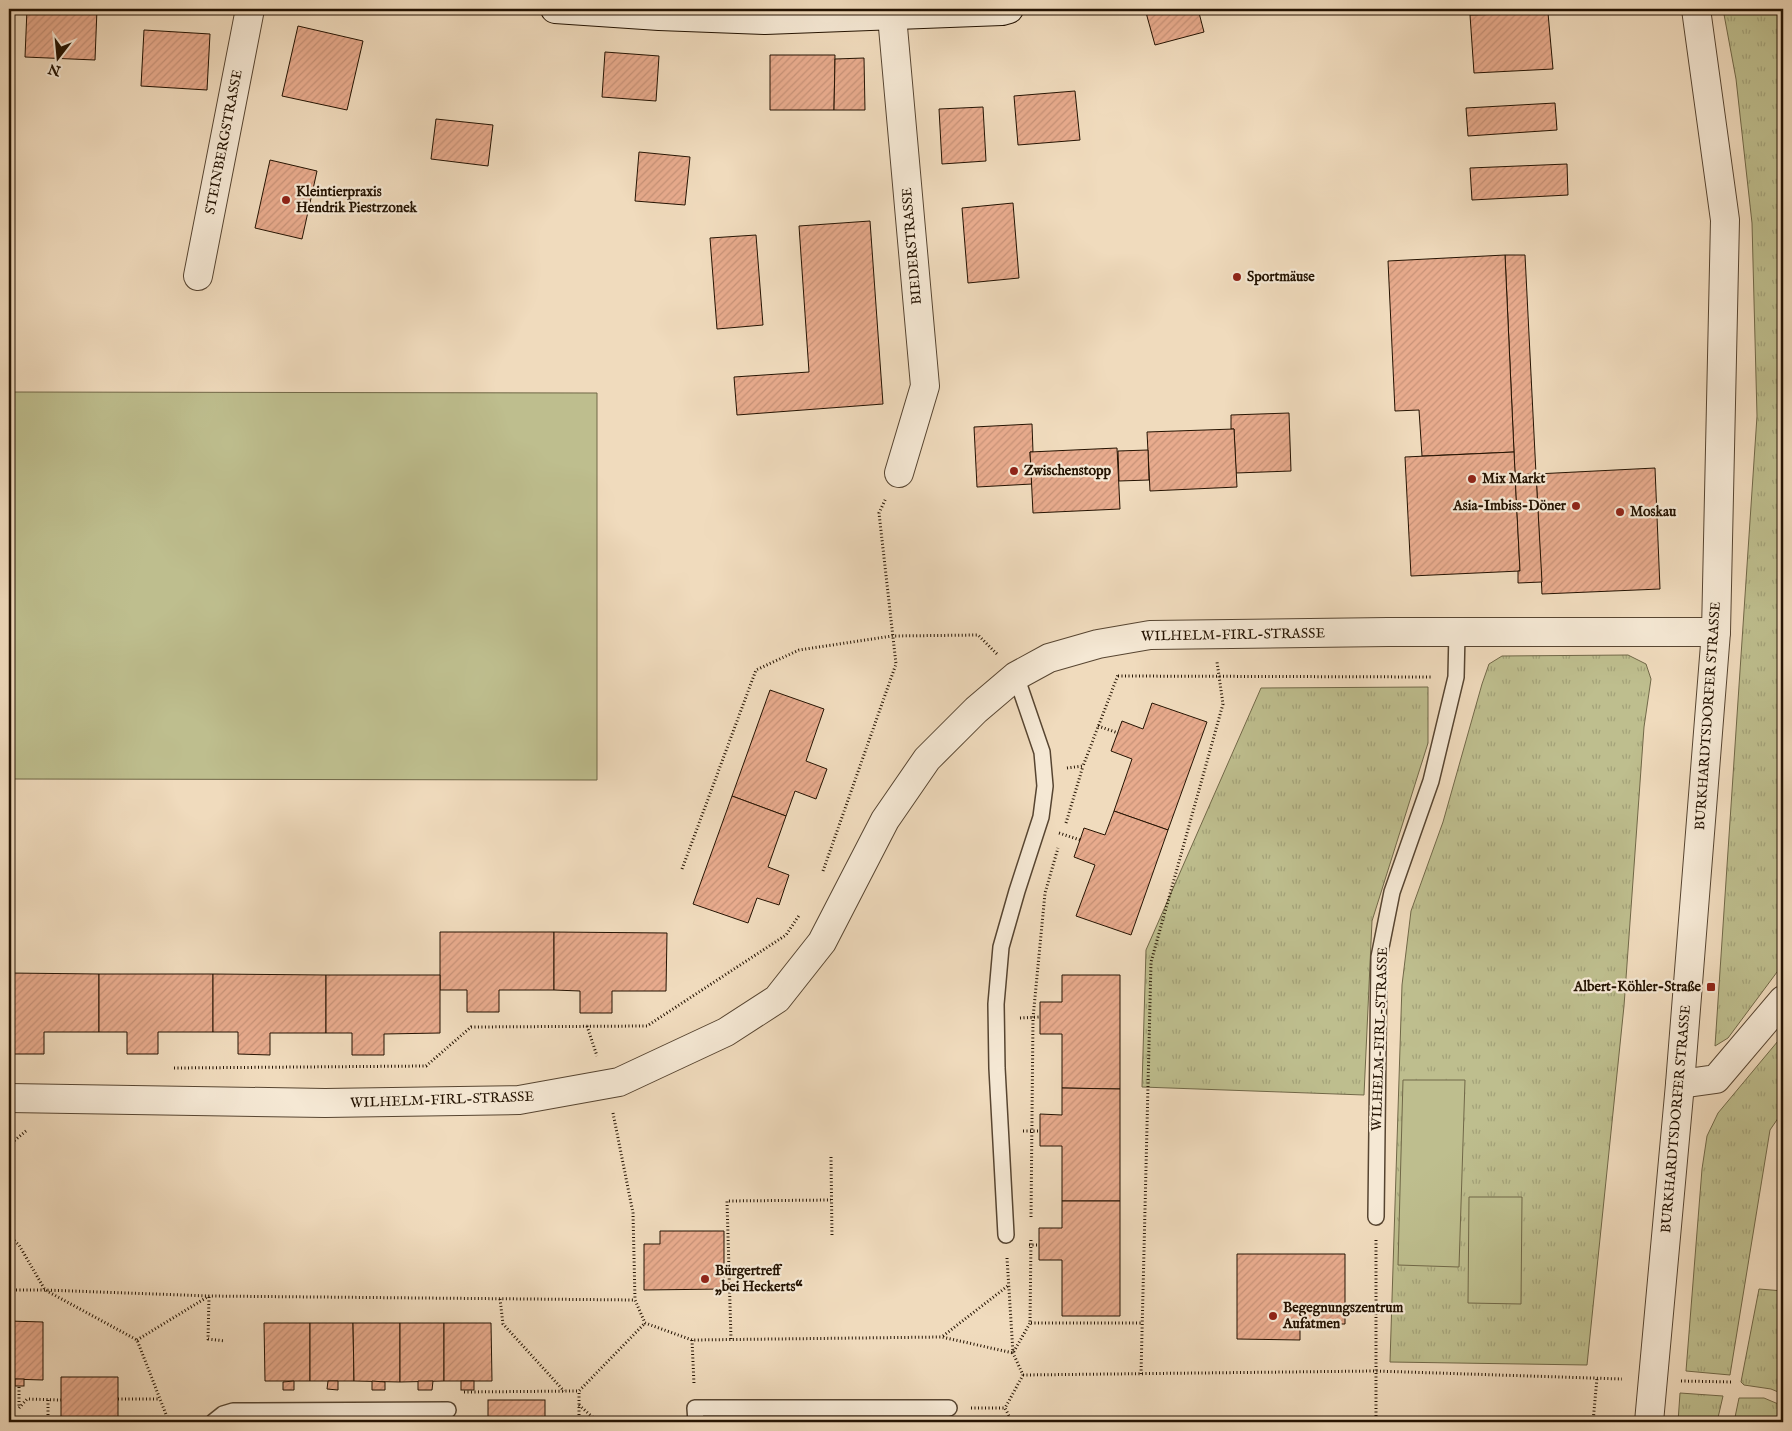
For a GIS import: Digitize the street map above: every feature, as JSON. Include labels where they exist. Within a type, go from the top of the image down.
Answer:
[{"type":"street","name":"STEINBERGSTRASSE","points":[[198,276],[250,9]]},
{"type":"street","points":[[555,9],[659,16],[765,20],[892,16],[1002,11],[1009,9]]},
{"type":"street","name":"BURKHARDTSDORFER STRASSE","points":[[1649,1422],[1680,1084],[1716,632],[1725,220],[1696,9]]},
{"type":"street","name":"BIEDERSTRASSE","points":[[892,16],[925,386],[899,473]]},
{"type":"street","name":"WILHELM-FIRL-STRASSE","points":[[9,1098],[325,1103],[518,1100],[619,1082],[726,1032],[777,998],[822,942],[885,820],[927,759],[976,710],[1016,676],[1049,658],[1098,644],[1150,635],[1716,632]]},
{"type":"street","points":[[1680,1084],[1716,1079],[1783,1000]]},
{"type":"lane","name":"WILHELM-FIRL-STRASSE","points":[[1376,1217],[1379,957],[1392,892],[1431,781],[1456,678],[1457,632]]},
{"type":"lane","points":[[1006,1235],[997,1068],[996,1004],[1001,947],[1041,817],[1044,786],[1042,752],[1016,676]]},
{"type":"lane","points":[[696,1422],[695,1408],[949,1408]]},
{"type":"lane","points":[[213,1422],[223,1414],[233,1411],[448,1410]]},
{"type":"path","points":[[822,874],[896,664],[879,513],[899,473]]},
{"type":"path","points":[[1141,1374],[1151,962],[1223,704],[1212,634]]},
{"type":"path","points":[[682,869],[756,670],[799,650],[892,636],[978,635],[1016,676]]},
{"type":"path","points":[[1031,1226],[1033,1018],[1045,893],[1083,766],[1118,676],[1120,640]]},
{"type":"path","points":[[1118,676],[1456,678]]},
{"type":"path","points":[[1098,726],[1118,733]]},
{"type":"path","points":[[1044,772],[1083,766]]},
{"type":"path","points":[[168,1068],[426,1066],[471,1027],[647,1026],[786,935],[806,907]]},
{"type":"path","points":[[607,1084],[633,1213],[635,1300],[645,1324],[692,1340],[942,1337],[1013,1353]]},
{"type":"path","points":[[830,1157],[832,1237]]},
{"type":"path","points":[[731,1340],[728,1201],[831,1200]]},
{"type":"path","points":[[1376,1217],[1376,1422]]},
{"type":"path","points":[[9,1236],[19,1245],[45,1290],[136,1340],[169,1422]]},
{"type":"path","points":[[1013,1353],[1030,1324],[1031,1236]]},
{"type":"path","points":[[1007,1253],[1013,1353],[1023,1375]]},
{"type":"path","points":[[942,1337],[1009,1285]]},
{"type":"path","points":[[9,1290],[209,1296],[635,1300]]},
{"type":"path","points":[[136,1340],[209,1296]]},
{"type":"path","points":[[209,1296],[208,1338],[225,1340]]},
{"type":"path","points":[[500,1299],[503,1324],[564,1391]]},
{"type":"path","points":[[1030,1324],[1143,1323]]},
{"type":"path","points":[[579,1422],[579,1391],[645,1324]]},
{"type":"path","points":[[692,1340],[694,1388]]},
{"type":"path","points":[[1023,1375],[1375,1371],[1733,1382]]},
{"type":"path","points":[[1005,1408],[1023,1375]]},
{"type":"path","points":[[1594,1422],[1597,1378]]},
{"type":"path","points":[[19,1386],[19,1408],[27,1399],[61,1400]]},
{"type":"path","points":[[492,1392],[579,1391]]},
{"type":"path","points":[[118,1399],[160,1400]]},
{"type":"path","points":[[48,1400],[48,1422]]},
{"type":"path","points":[[579,1405],[598,1422]]},
{"type":"path","points":[[949,1408],[1005,1408]]},
{"type":"path","points":[[1005,1408],[1012,1422]]},
{"type":"path","points":[[478,1422],[488,1422]]},
{"type":"green space","points":[[1723,9],[1783,9],[1783,964],[1728,1038],[1715,1046],[1757,416],[1752,223],[1736,79]]},
{"type":"green space","points":[[9,392],[597,393],[597,780],[9,779]]},
{"type":"green space","points":[[1628,655],[1646,664],[1651,679],[1644,727],[1624,1006],[1587,1365],[1390,1362],[1402,985],[1411,911],[1443,822],[1482,684],[1489,664],[1502,656]]},
{"type":"green space","points":[[1428,687],[1428,743],[1372,921],[1364,1095],[1142,1087],[1146,950],[1261,688]]},
{"type":"green space","points":[[1783,1035],[1783,1111],[1770,1130],[1730,1375],[1686,1371],[1702,1169],[1707,1136],[1718,1113]]},
{"type":"green space","points":[[1403,1080],[1465,1080],[1459,1267],[1398,1265]]},
{"type":"green space","points":[[1469,1197],[1522,1197],[1521,1304],[1468,1303]]},
{"type":"green space","points":[[1759,1289],[1783,1291],[1783,1394],[1771,1389],[1744,1385],[1741,1382]]},
{"type":"green space","points":[[1680,1393],[1723,1396],[1717,1422],[1678,1422]]},
{"type":"green space","points":[[1739,1398],[1764,1398],[1783,1406],[1783,1422],[1734,1422]]},
{"type":"building","points":[[27,9],[97,9],[95,60],[25,57]]},
{"type":"building","points":[[1145,9],[1198,9],[1204,32],[1155,45]]},
{"type":"building","points":[[1548,13],[1553,69],[1474,73],[1470,15]]},
{"type":"building","points":[[298,26],[363,41],[347,110],[282,96]]},
{"type":"building","points":[[144,30],[210,34],[207,90],[141,86]]},
{"type":"building","points":[[605,52],[659,56],[656,101],[602,97]]},
{"type":"building","points":[[770,55],[835,55],[834,110],[770,110]]},
{"type":"building","points":[[864,58],[865,110],[834,110],[835,59]]},
{"type":"building","points":[[1075,91],[1080,140],[1018,145],[1014,96]]},
{"type":"building","points":[[1555,103],[1557,130],[1468,136],[1466,108]]},
{"type":"building","points":[[983,107],[986,161],[942,164],[939,109]]},
{"type":"building","points":[[436,119],[493,125],[488,166],[431,159]]},
{"type":"building","points":[[639,152],[690,157],[685,205],[635,201]]},
{"type":"building","name":"Kleintierpraxis Hendrik Piestrzonek","points":[[270,160],[317,171],[302,239],[255,228]]},
{"type":"building","points":[[1567,164],[1568,195],[1472,200],[1470,168]]},
{"type":"building","points":[[1013,203],[1019,278],[968,283],[962,208]]},
{"type":"building","points":[[870,221],[883,404],[737,415],[734,377],[809,372],[799,226]]},
{"type":"building","points":[[756,235],[763,325],[717,329],[710,238]]},
{"type":"building","points":[[1505,255],[1525,255],[1536,474],[1515,475]]},
{"type":"building","points":[[1505,255],[1514,452],[1422,456],[1419,410],[1395,411],[1388,261]]},
{"type":"building","points":[[1289,413],[1291,471],[1236,473],[1234,429],[1231,429],[1231,415]]},
{"type":"building","points":[[1032,424],[1033,452],[1030,452],[1032,484],[977,487],[974,427]]},
{"type":"building","points":[[1234,429],[1237,487],[1150,491],[1147,432]]},
{"type":"building","points":[[1117,448],[1120,509],[1033,513],[1030,452]]},
{"type":"building","points":[[1148,450],[1149,480],[1119,481],[1118,451]]},
{"type":"building","points":[[1514,452],[1520,571],[1411,576],[1405,457]]},
{"type":"building","points":[[1655,468],[1660,589],[1542,594],[1536,474]]},
{"type":"building","points":[[1536,474],[1542,582],[1518,583],[1518,571],[1520,571],[1515,475]]},
{"type":"building","points":[[770,690],[824,709],[806,761],[827,769],[816,799],[795,791],[786,816],[732,796]]},
{"type":"building","points":[[1152,703],[1207,722],[1168,830],[1114,811],[1132,759],[1111,751],[1122,721],[1143,729]]},
{"type":"building","points":[[732,796],[786,816],[768,867],[789,875],[779,905],[757,898],[748,923],[693,904]]},
{"type":"building","points":[[1114,811],[1168,830],[1131,935],[1076,916],[1095,865],[1074,857],[1084,828],[1105,835]]},
{"type":"building","points":[[440,932],[554,932],[554,990],[499,990],[499,1012],[467,1012],[467,990],[440,990]]},
{"type":"building","points":[[554,932],[667,933],[666,991],[612,991],[612,1013],[580,1013],[580,991],[554,990]]},
{"type":"building","points":[[9,973],[99,974],[99,1032],[44,1032],[44,1054],[13,1054],[13,1031],[9,1031]]},
{"type":"building","points":[[99,974],[213,974],[213,1032],[158,1032],[158,1054],[127,1054],[127,1032],[99,1032]]},
{"type":"building","points":[[213,974],[326,975],[326,1033],[270,1033],[270,1055],[238,1054],[238,1032],[213,1032]]},
{"type":"building","points":[[326,975],[440,975],[440,1033],[384,1034],[384,1055],[352,1055],[352,1033],[326,1033]]},
{"type":"building","points":[[1062,975],[1120,975],[1120,1089],[1062,1088],[1062,1034],[1040,1034],[1040,1002],[1062,1002]]},
{"type":"building","points":[[1062,1088],[1120,1089],[1120,1201],[1062,1201],[1062,1146],[1040,1146],[1040,1114],[1062,1115]]},
{"type":"building","points":[[1062,1201],[1120,1201],[1120,1316],[1062,1316],[1062,1260],[1039,1260],[1039,1228],[1062,1228]]},
{"type":"building","points":[[660,1231],[724,1231],[724,1289],[644,1290],[644,1244],[660,1244]]},
{"type":"building","points":[[1237,1254],[1345,1254],[1345,1324],[1300,1324],[1300,1340],[1237,1339]]},
{"type":"building","points":[[9,1321],[43,1322],[43,1380],[9,1379]]},
{"type":"building","points":[[264,1323],[310,1323],[310,1381],[265,1381]]},
{"type":"building","points":[[310,1323],[353,1323],[354,1381],[310,1381]]},
{"type":"building","points":[[353,1323],[400,1323],[400,1382],[354,1381]]},
{"type":"building","points":[[400,1323],[444,1323],[444,1381],[400,1382]]},
{"type":"building","points":[[444,1323],[491,1323],[492,1381],[444,1381]]},
{"type":"building","points":[[61,1377],[118,1377],[118,1420],[61,1421]]},
{"type":"building","points":[[15,1379],[24,1379],[24,1386],[15,1386]]},
{"type":"building","points":[[294,1381],[294,1390],[283,1390],[283,1382]]},
{"type":"building","points":[[328,1381],[338,1381],[338,1390],[327,1389]]},
{"type":"building","points":[[372,1381],[385,1382],[385,1390],[372,1390]]},
{"type":"building","points":[[418,1381],[433,1381],[432,1390],[418,1390]]},
{"type":"building","points":[[461,1381],[474,1381],[474,1390],[461,1390]]},
{"type":"building","points":[[488,1400],[545,1400],[545,1422],[488,1422]]},
{"type":"building","points":[[118,1420],[118,1422],[61,1422],[61,1421]]},
{"type":"place","name":"Kleintierpraxis Hendrik Piestrzonek","points":[[286,200]]},
{"type":"place","name":"Sportmäuse","points":[[1237,277]]},
{"type":"place","name":"Zwischenstopp","points":[[1014,471]]},
{"type":"place","name":"Mix Markt","points":[[1472,479]]},
{"type":"place","name":"Asia-Imbiss-Döner","points":[[1576,506]]},
{"type":"place","name":"Moskau","points":[[1620,512]]},
{"type":"place","name":"Albert-Köhler-Straße","points":[[1711,987]]},
{"type":"place","name":"Bürgertreff „bei Heckerts“","points":[[705,1279]]},
{"type":"place","name":"Begegnungszentrum Aufatmen","points":[[1273,1316]]}]
